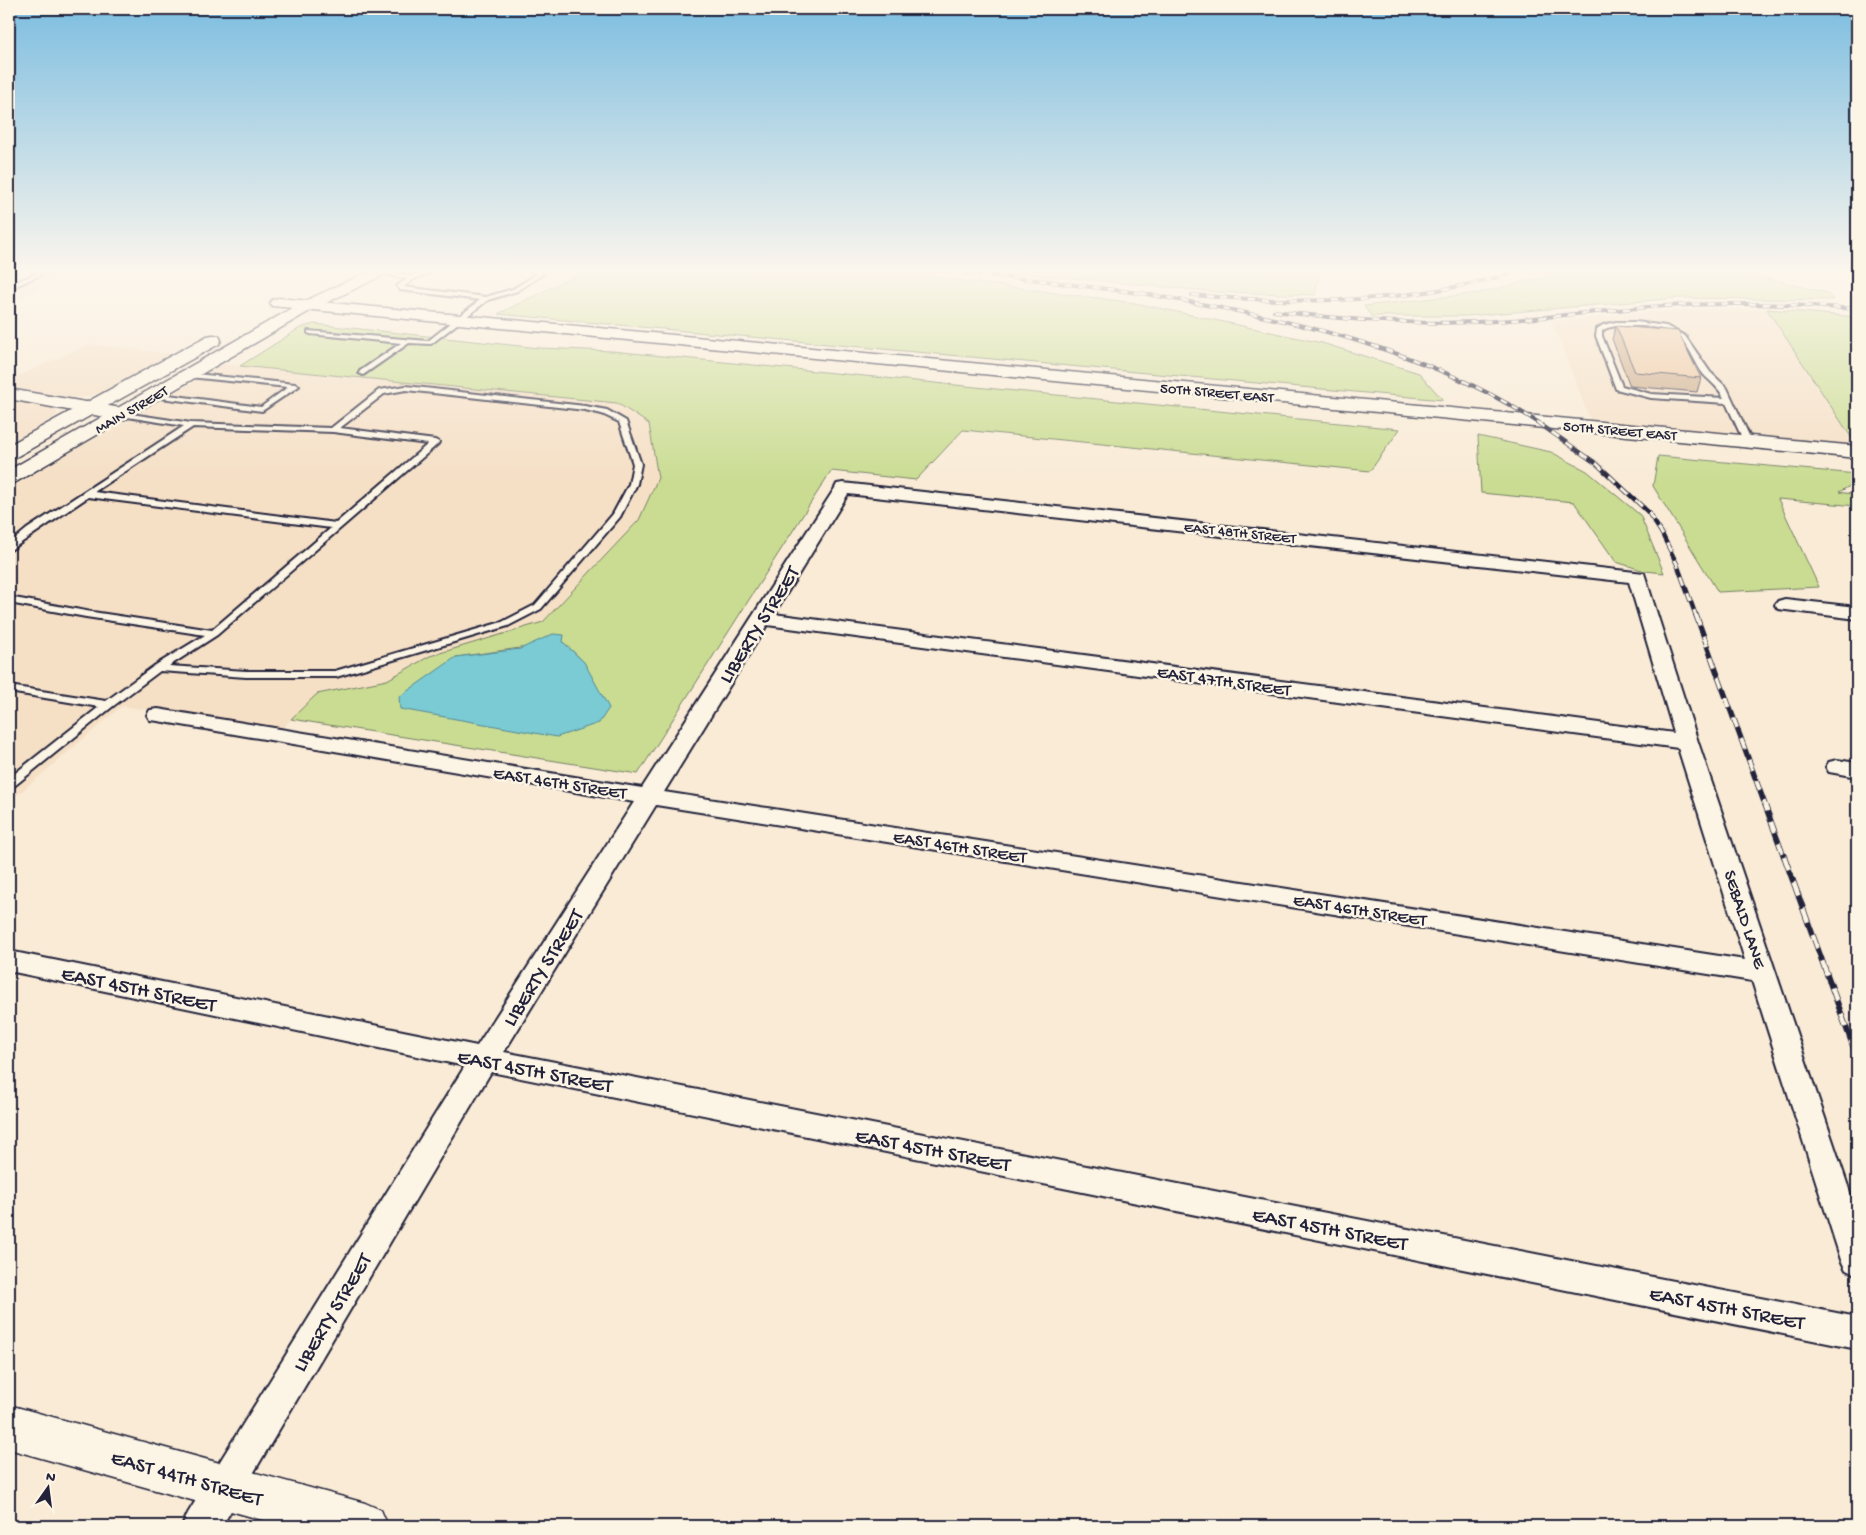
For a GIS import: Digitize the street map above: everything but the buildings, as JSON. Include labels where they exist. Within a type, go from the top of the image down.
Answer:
[{"type":"street","name":"MAIN STREET","points":[[9,453],[211,341]]},
{"type":"street","name":"MAIN STREET","points":[[9,478],[189,375],[241,341]]},
{"type":"street","name":"50TH STREET EAST","points":[[676,341],[1857,452]]},
{"type":"street","points":[[9,394],[121,414]]},
{"type":"street","name":"EAST 48TH STREET","points":[[843,488],[1637,577]]},
{"type":"street","name":"LIBERTY STREET","points":[[201,1526],[484,1060],[843,488]]},
{"type":"street","name":"SEBALD LANE","points":[[1637,577],[1687,742],[1857,1260]]},
{"type":"street","points":[[1785,605],[1857,613]]},
{"type":"street","name":"EAST 47TH STREET","points":[[761,618],[1687,742]]},
{"type":"street","name":"EAST 46TH STREET","points":[[158,715],[650,797],[1764,973]]},
{"type":"street","name":"EAST 45TH STREET","points":[[9,962],[484,1060],[1857,1333]]},
{"type":"street","name":"EAST 44TH STREET","points":[[9,1427],[365,1526]]},
{"type":"lane","points":[[404,341],[429,343],[432,341]]},
{"type":"lane","points":[[363,373],[408,341]]},
{"type":"lane","points":[[1601,341],[1619,387],[1650,396],[1729,401]]},
{"type":"lane","points":[[1685,341],[1707,373],[1723,388],[1748,442]]},
{"type":"lane","points":[[153,395],[262,409],[295,386],[189,375]]},
{"type":"lane","points":[[158,668],[246,674],[336,674],[505,624],[538,607],[617,515],[633,484],[637,464],[622,422],[604,412],[585,408],[406,388],[394,389],[382,392],[333,430]]},
{"type":"lane","points":[[9,784],[108,704],[158,668],[214,633],[435,442],[333,430],[191,425],[121,414]]},
{"type":"lane","points":[[9,548],[30,531],[191,425]]},
{"type":"lane","points":[[86,494],[338,526]]},
{"type":"lane","points":[[9,600],[86,614],[214,633]]},
{"type":"lane","points":[[9,689],[108,704]]},
{"type":"shaded area","points":[[1559,341],[1788,341],[1857,447],[1591,422]]},
{"type":"shaded area","points":[[90,344],[172,354],[102,392],[85,397],[70,397],[9,387],[9,380]]},
{"type":"shaded area","points":[[222,364],[617,403],[649,424],[658,478],[639,520],[543,622],[430,656],[387,680],[317,694],[280,730],[122,706],[9,802],[9,488]]},
{"type":"shaded area","points":[[9,400],[50,408],[57,412],[56,417],[9,443]]},
{"type":"green space","points":[[280,341],[470,341],[539,348],[612,351],[1400,429],[1370,471],[963,430],[916,480],[831,471],[638,774],[291,719],[317,694],[387,680],[430,656],[543,622],[639,520],[658,478],[649,424],[617,403],[240,366]],"holes":[[[563,642],[584,662],[456,657]]]},
{"type":"green space","points":[[791,341],[1311,341],[1419,373],[1443,400]]},
{"type":"green space","points":[[1788,341],[1857,341],[1857,446]]},
{"type":"green space","points":[[1478,436],[1551,452],[1587,471],[1640,515],[1664,573],[1645,571],[1616,562],[1574,502],[1481,493]]},
{"type":"green space","points":[[1658,456],[1857,474],[1857,482],[1839,492],[1857,495],[1857,506],[1778,499],[1819,587],[1718,592],[1653,486]]},
{"type":"water","points":[[553,634],[564,635],[563,642],[584,662],[609,708],[599,723],[557,737],[400,709],[399,697],[456,657],[520,649]]},
{"type":"railway","points":[[1355,341],[1446,373],[1494,396],[1539,423]]},
{"type":"railway","points":[[1537,422],[1597,464],[1648,512],[1661,532],[1677,564],[1696,616]]},
{"type":"railway","points":[[1696,615],[1784,857]]},
{"type":"railway","points":[[1784,856],[1857,1057]]}]
